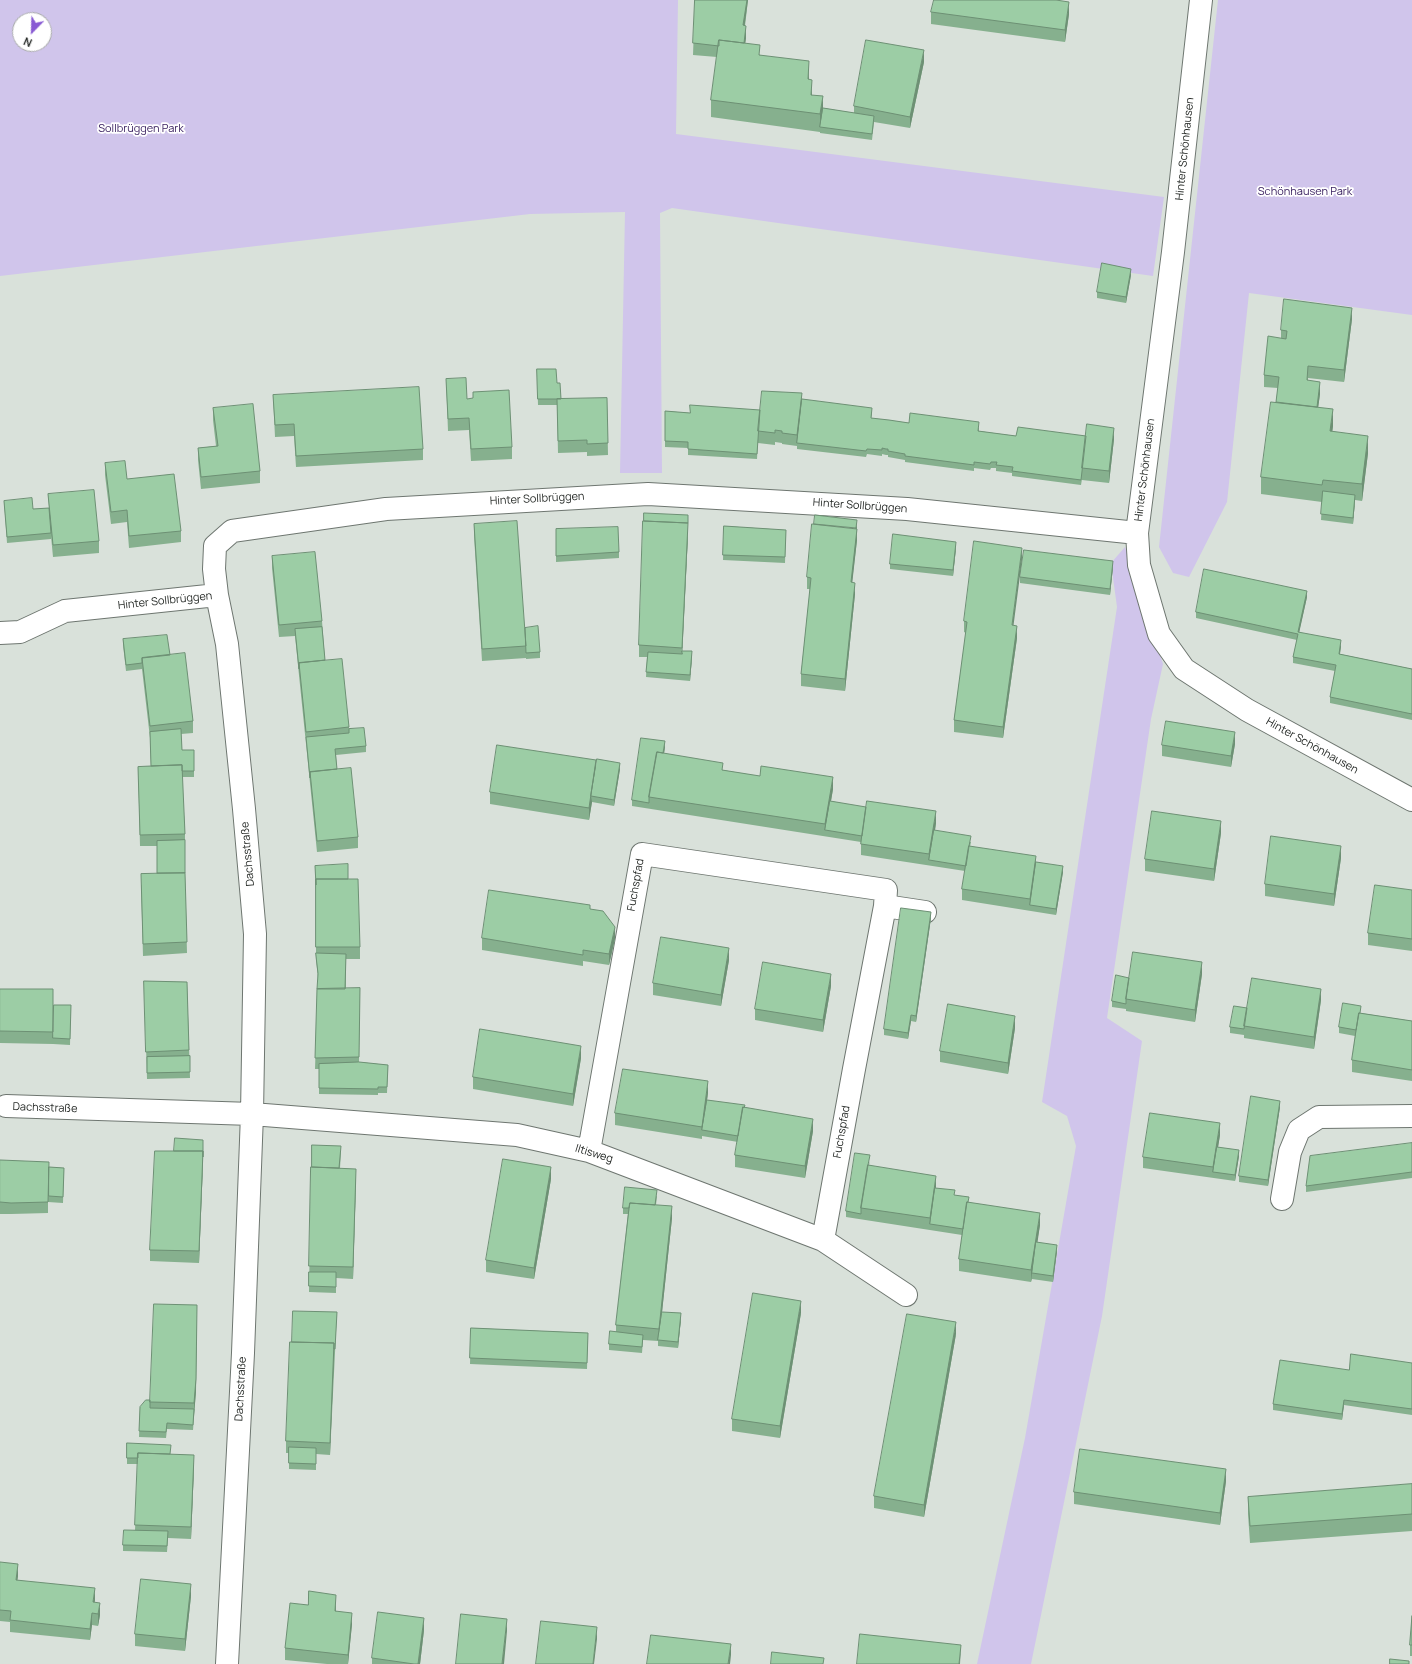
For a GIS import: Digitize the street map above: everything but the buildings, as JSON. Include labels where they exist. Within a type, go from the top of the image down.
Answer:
[{"type":"street","name":"Hinter Schönhausen","points":[[1202,0],[1173,252],[1137,533],[1139,565],[1158,634],[1184,669],[1247,710],[1412,800]]},
{"type":"street","name":"Hinter Sollbrüggen","points":[[0,633],[20,632],[65,611],[217,595],[214,569],[215,546],[232,531],[402,508],[648,494],[907,508],[1137,533]]},
{"type":"street","name":"Dachsstraße","points":[[217,595],[228,652],[255,934],[252,1114],[243,1353],[227,1664]]},
{"type":"street","name":"Fuchspfad","points":[[589,1151],[642,854],[886,890],[885,906],[823,1240]]},
{"type":"street","points":[[885,906],[925,912]]},
{"type":"street","name":"Dachsstraße","points":[[6,1106],[252,1114]]},
{"type":"street","name":"Iltisweg","points":[[252,1114],[517,1135],[589,1151],[823,1240],[906,1295]]},
{"type":"street","points":[[1282,1199],[1290,1152],[1298,1130],[1319,1117],[1412,1116]]},
{"type":"green space","name":"Sollbrüggen Park","points":[[0,0],[678,0],[676,134],[1164,197],[1153,276],[672,208],[660,213],[662,473],[620,473],[625,212],[530,214],[0,276]]},
{"type":"green space","name":"Schönhausen Park","points":[[1218,0],[1412,0],[1412,315],[1249,293],[1227,502],[1189,577],[1173,573],[1159,547]]},
{"type":"green space","points":[[1125,547],[1163,664],[1151,719],[1107,1018],[1142,1041],[1102,1316],[1031,1664],[977,1664],[1025,1438],[1076,1146],[1067,1116],[1042,1102],[1117,607],[1111,563]]}]
